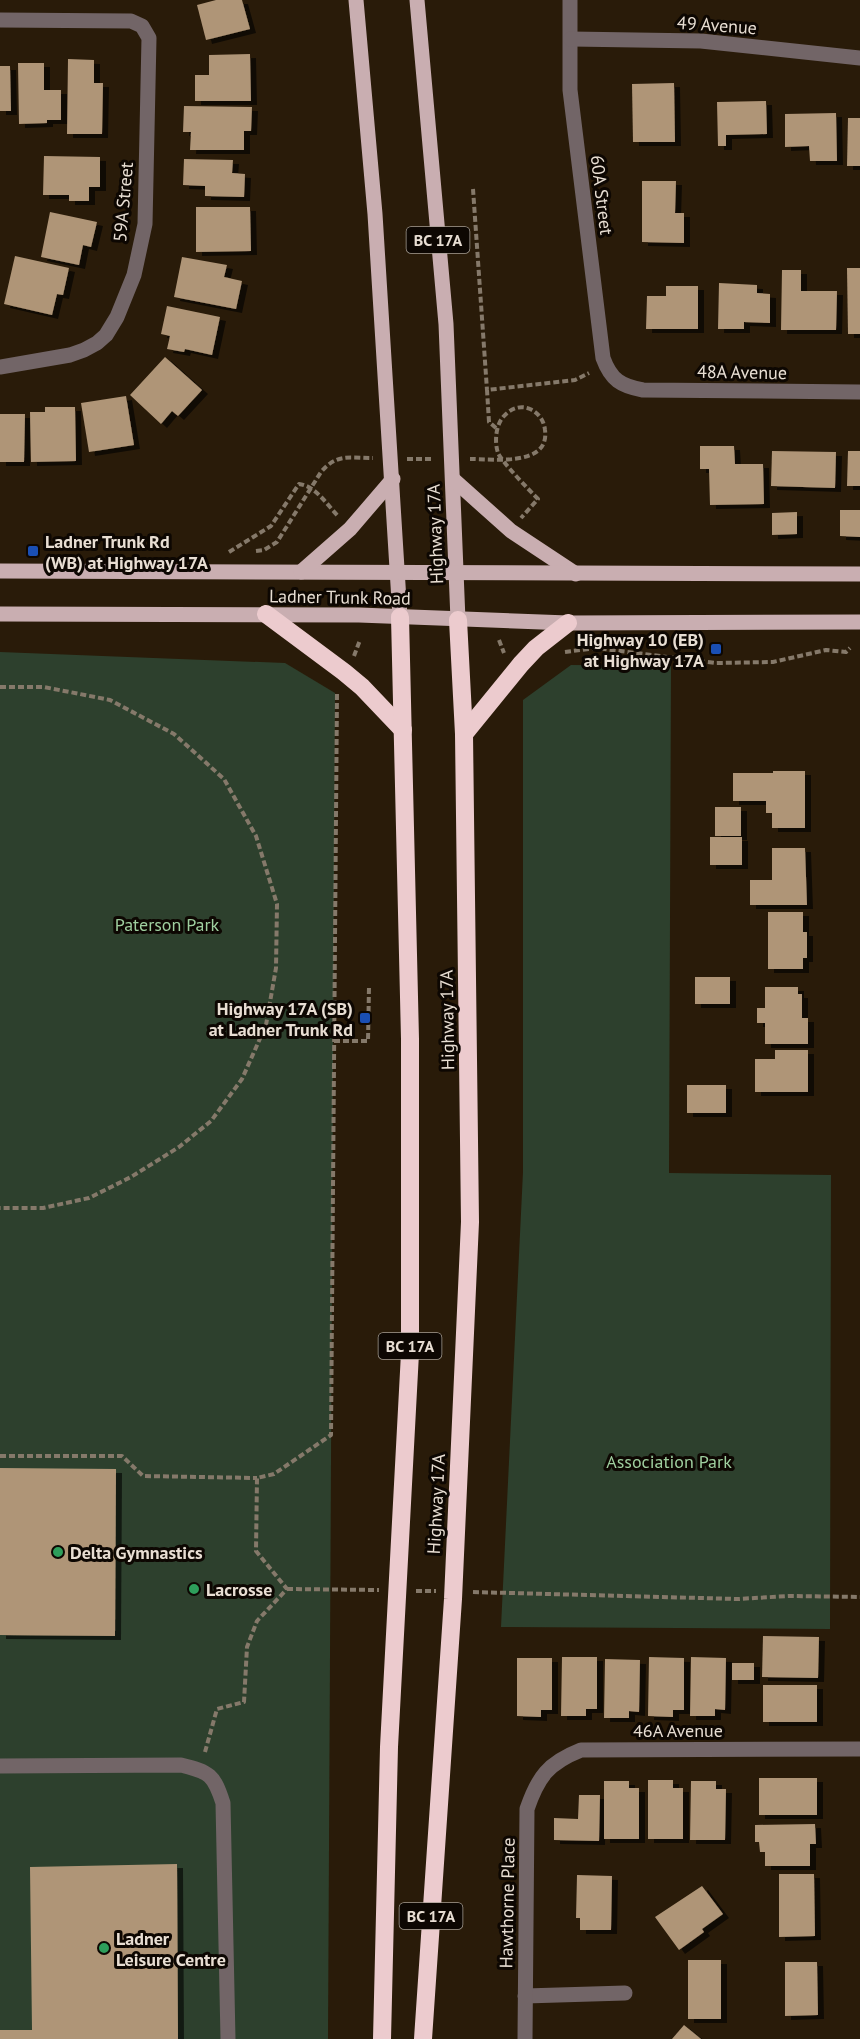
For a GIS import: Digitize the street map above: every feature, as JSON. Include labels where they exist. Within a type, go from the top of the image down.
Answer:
[{"type":"highway","points":[[266,614],[362,687],[403,730]]},
{"type":"highway","name":"Highway 17A","points":[[382,2039],[390,1747],[410,1353],[410,1039],[400,617]]},
{"type":"highway","name":"Highway 17A","points":[[423,2039],[453,1599],[470,1222],[464,734],[458,620]]},
{"type":"highway","points":[[464,734],[521,664],[536,648],[568,623]]},
{"type":"main road","name":"Highway 17A","points":[[356,0],[375,214],[400,617]]},
{"type":"main road","name":"Highway 17A","points":[[417,0],[446,324],[458,620]]},
{"type":"main road","points":[[301,572],[350,529],[393,478]]},
{"type":"main road","points":[[454,480],[511,531],[576,574]]},
{"type":"main road","name":"Ladner Trunk Road","points":[[0,572],[860,574]]},
{"type":"main road","name":"Ladner Trunk Road","points":[[0,614],[266,614],[568,623],[860,622]]},
{"type":"street","name":"60A Street","points":[[570,0],[570,90],[603,358],[608,369],[624,387]]},
{"type":"street","name":"59A Street","points":[[0,20],[131,21],[142,26],[148,38],[145,224],[134,275],[117,317],[106,335],[91,346],[70,356],[0,367]]},
{"type":"street","name":"49 Avenue","points":[[571,39],[701,41],[860,58]]},
{"type":"street","name":"48A Avenue","points":[[624,387],[643,390],[860,392]]},
{"type":"street","name":"46A Avenue","points":[[527,1809],[534,1790],[545,1773],[560,1758],[581,1750],[860,1749]]},
{"type":"street","points":[[0,1766],[181,1765],[200,1770],[216,1782],[223,1803],[228,2039]]},
{"type":"street","name":"Hawthorne Place","points":[[525,2039],[527,1809]]},
{"type":"street","points":[[525,1996],[625,1994]]},
{"type":"path","points":[[473,189],[489,422],[496,428]]},
{"type":"path","points":[[487,390],[575,380],[590,373],[608,369]]},
{"type":"path","points":[[462,459],[524,458],[536,453],[544,442],[546,432],[544,423],[537,413],[528,408],[517,407],[501,418],[496,428],[498,454],[538,499],[518,521]]},
{"type":"path","points":[[277,542],[321,472],[330,462],[340,458],[383,458]]},
{"type":"path","points":[[406,459],[440,459]]},
{"type":"path","points":[[228,552],[271,526],[299,484],[308,485],[339,517]]},
{"type":"path","points":[[499,639],[506,658]]},
{"type":"path","points":[[352,660],[360,640]]},
{"type":"path","points":[[558,655],[580,649],[596,648],[702,662],[773,662],[826,650],[846,652],[850,648]]},
{"type":"path","points":[[0,1456],[122,1456],[143,1476],[257,1478],[274,1474],[331,1435],[337,686]]},
{"type":"path","points":[[0,687],[44,687],[110,700],[174,734],[224,779],[256,836],[277,904],[276,968],[266,1025],[242,1079],[212,1121],[160,1159],[131,1177],[89,1198],[43,1208],[0,1208]]},
{"type":"path","points":[[334,1041],[368,1041],[369,987]]},
{"type":"path","points":[[257,1478],[256,1551],[286,1589]]},
{"type":"path","points":[[200,1770],[217,1709],[244,1702],[247,1647],[256,1621],[286,1589],[382,1590]]},
{"type":"path","points":[[405,1591],[439,1592]]},
{"type":"path","points":[[462,1592],[738,1599],[789,1596],[860,1597]]},
{"type":"green space","name":"Paterson Park","points":[[0,652],[285,663],[335,693],[328,2039],[0,2039]]},
{"type":"green space","name":"Association Park","points":[[571,665],[671,666],[669,1173],[831,1175],[830,1629],[501,1627],[523,1172],[523,700]]},
{"type":"building","points":[[216,0],[242,0],[250,29],[206,40],[197,5]]},
{"type":"building","points":[[250,54],[251,101],[195,101],[195,75],[209,75],[209,55]]},
{"type":"building","points":[[68,59],[94,60],[94,83],[103,83],[102,134],[67,134]]},
{"type":"building","points":[[18,63],[44,63],[44,90],[61,90],[61,120],[19,124]]},
{"type":"building","points":[[0,66],[10,66],[11,111],[0,111]]},
{"type":"building","points":[[674,83],[675,142],[633,142],[632,84]]},
{"type":"building","points":[[766,101],[767,134],[726,135],[726,146],[718,146],[717,102]]},
{"type":"building","points":[[184,106],[252,107],[251,131],[244,131],[244,150],[190,150],[191,132],[183,132]]},
{"type":"building","points":[[836,113],[837,161],[810,161],[809,146],[785,147],[785,114]]},
{"type":"building","points":[[848,118],[860,118],[860,166],[847,166]]},
{"type":"building","points":[[44,156],[100,157],[100,187],[89,187],[89,201],[69,201],[69,195],[43,195]]},
{"type":"building","points":[[184,159],[233,160],[232,173],[245,174],[244,197],[205,196],[205,186],[183,185]]},
{"type":"building","points":[[642,181],[676,181],[675,213],[684,213],[684,243],[642,242]]},
{"type":"building","points":[[196,207],[250,207],[251,251],[196,252]]},
{"type":"building","points":[[50,212],[97,222],[91,247],[83,245],[79,265],[41,257]]},
{"type":"building","points":[[15,256],[69,268],[63,295],[57,294],[52,315],[4,304]]},
{"type":"building","points":[[182,257],[227,265],[224,277],[242,281],[236,309],[174,297]]},
{"type":"building","points":[[847,268],[860,268],[860,334],[848,334]]},
{"type":"building","points":[[782,270],[801,270],[801,291],[837,291],[836,330],[781,330]]},
{"type":"building","points":[[719,283],[757,285],[757,293],[770,294],[770,323],[744,322],[744,329],[718,329]]},
{"type":"building","points":[[666,286],[698,286],[698,329],[646,329],[647,296],[666,296]]},
{"type":"building","points":[[167,306],[220,317],[212,355],[185,349],[184,352],[167,349],[170,336],[161,334]]},
{"type":"building","points":[[165,357],[202,390],[178,416],[172,411],[161,424],[130,395]]},
{"type":"building","points":[[126,396],[134,445],[89,452],[81,403]]},
{"type":"building","points":[[45,407],[75,407],[76,461],[31,462],[30,412],[45,412]]},
{"type":"building","points":[[0,414],[25,414],[24,462],[0,462]]},
{"type":"building","points":[[700,446],[734,446],[735,464],[763,464],[764,504],[710,505],[709,469],[700,469]]},
{"type":"building","points":[[772,451],[836,452],[835,488],[771,486]]},
{"type":"building","points":[[848,451],[860,451],[860,486],[847,486]]},
{"type":"building","points":[[840,510],[860,510],[860,537],[840,536]]},
{"type":"building","points":[[797,512],[797,534],[772,535],[772,513]]},
{"type":"building","points":[[773,771],[805,771],[805,828],[772,828],[772,813],[766,813],[766,801],[733,801],[733,773],[773,773]]},
{"type":"building","points":[[715,807],[741,807],[741,836],[715,836]]},
{"type":"building","points":[[710,837],[742,837],[742,865],[710,865]]},
{"type":"building","points":[[772,848],[805,848],[807,905],[750,905],[750,880],[772,880]]},
{"type":"building","points":[[768,912],[803,912],[803,932],[807,932],[807,958],[803,958],[803,969],[768,969]]},
{"type":"building","points":[[695,977],[730,977],[730,1004],[695,1004]]},
{"type":"building","points":[[765,987],[798,987],[798,994],[802,994],[802,1018],[808,1018],[808,1044],[765,1044],[765,1023],[757,1023],[757,1008],[765,1008]]},
{"type":"building","points":[[775,1050],[808,1050],[808,1092],[755,1092],[755,1059],[775,1059]]},
{"type":"building","points":[[687,1085],[726,1085],[726,1113],[687,1113]]},
{"type":"building","name":"Delta Gymnastics","points":[[0,1468],[116,1469],[115,1636],[0,1635]]},
{"type":"building","points":[[763,1636],[819,1637],[818,1678],[762,1677]]},
{"type":"building","points":[[562,1657],[597,1657],[597,1709],[586,1709],[586,1716],[561,1716]]},
{"type":"building","points":[[649,1657],[684,1658],[684,1710],[673,1710],[673,1717],[648,1716]]},
{"type":"building","points":[[691,1657],[726,1658],[725,1710],[715,1709],[715,1716],[690,1716]]},
{"type":"building","points":[[517,1658],[552,1658],[552,1710],[541,1710],[541,1717],[517,1716]]},
{"type":"building","points":[[605,1659],[640,1660],[639,1712],[629,1711],[629,1718],[604,1718]]},
{"type":"building","points":[[732,1663],[754,1663],[754,1680],[732,1680]]},
{"type":"building","points":[[763,1685],[817,1685],[817,1722],[763,1722]]},
{"type":"building","points":[[759,1778],[817,1778],[817,1815],[759,1815]]},
{"type":"building","points":[[648,1780],[673,1780],[673,1788],[683,1788],[683,1839],[648,1839]]},
{"type":"building","points":[[604,1781],[629,1781],[629,1788],[639,1788],[639,1839],[604,1839]]},
{"type":"building","points":[[691,1781],[716,1781],[716,1789],[726,1789],[725,1840],[690,1840]]},
{"type":"building","points":[[579,1795],[600,1795],[599,1841],[554,1840],[554,1818],[578,1819]]},
{"type":"building","points":[[815,1824],[816,1844],[810,1844],[810,1866],[765,1866],[765,1852],[760,1852],[759,1842],[755,1842],[755,1825]]},
{"type":"building","name":"Ladner Leisure Centre","points":[[177,1864],[178,2039],[0,2039],[0,2030],[32,2030],[30,1867]]},
{"type":"building","points":[[779,1874],[814,1874],[815,1936],[779,1937]]},
{"type":"building","points":[[577,1875],[612,1876],[611,1930],[580,1930],[580,1918],[576,1918]]},
{"type":"building","points":[[702,1886],[723,1914],[702,1929],[704,1932],[679,1950],[655,1917]]},
{"type":"building","points":[[688,1960],[721,1960],[721,2019],[688,2019]]},
{"type":"building","points":[[785,1962],[817,1962],[818,2015],[785,2016]]},
{"type":"building","points":[[684,2025],[701,2039],[672,2039]]},
{"type":"place","name":"Ladner Trunk Rd (WB) at Highway 17A","points":[[33,551]]},
{"type":"place","name":"Highway 10 (EB) at Highway 17A","points":[[716,649]]},
{"type":"place","name":"Highway 17A (SB) at Ladner Trunk Rd","points":[[365,1018]]},
{"type":"place","name":"Delta Gymnastics","points":[[58,1552]]},
{"type":"place","name":"Lacrosse","points":[[194,1589]]},
{"type":"place","name":"Ladner Leisure Centre","points":[[104,1948]]}]
